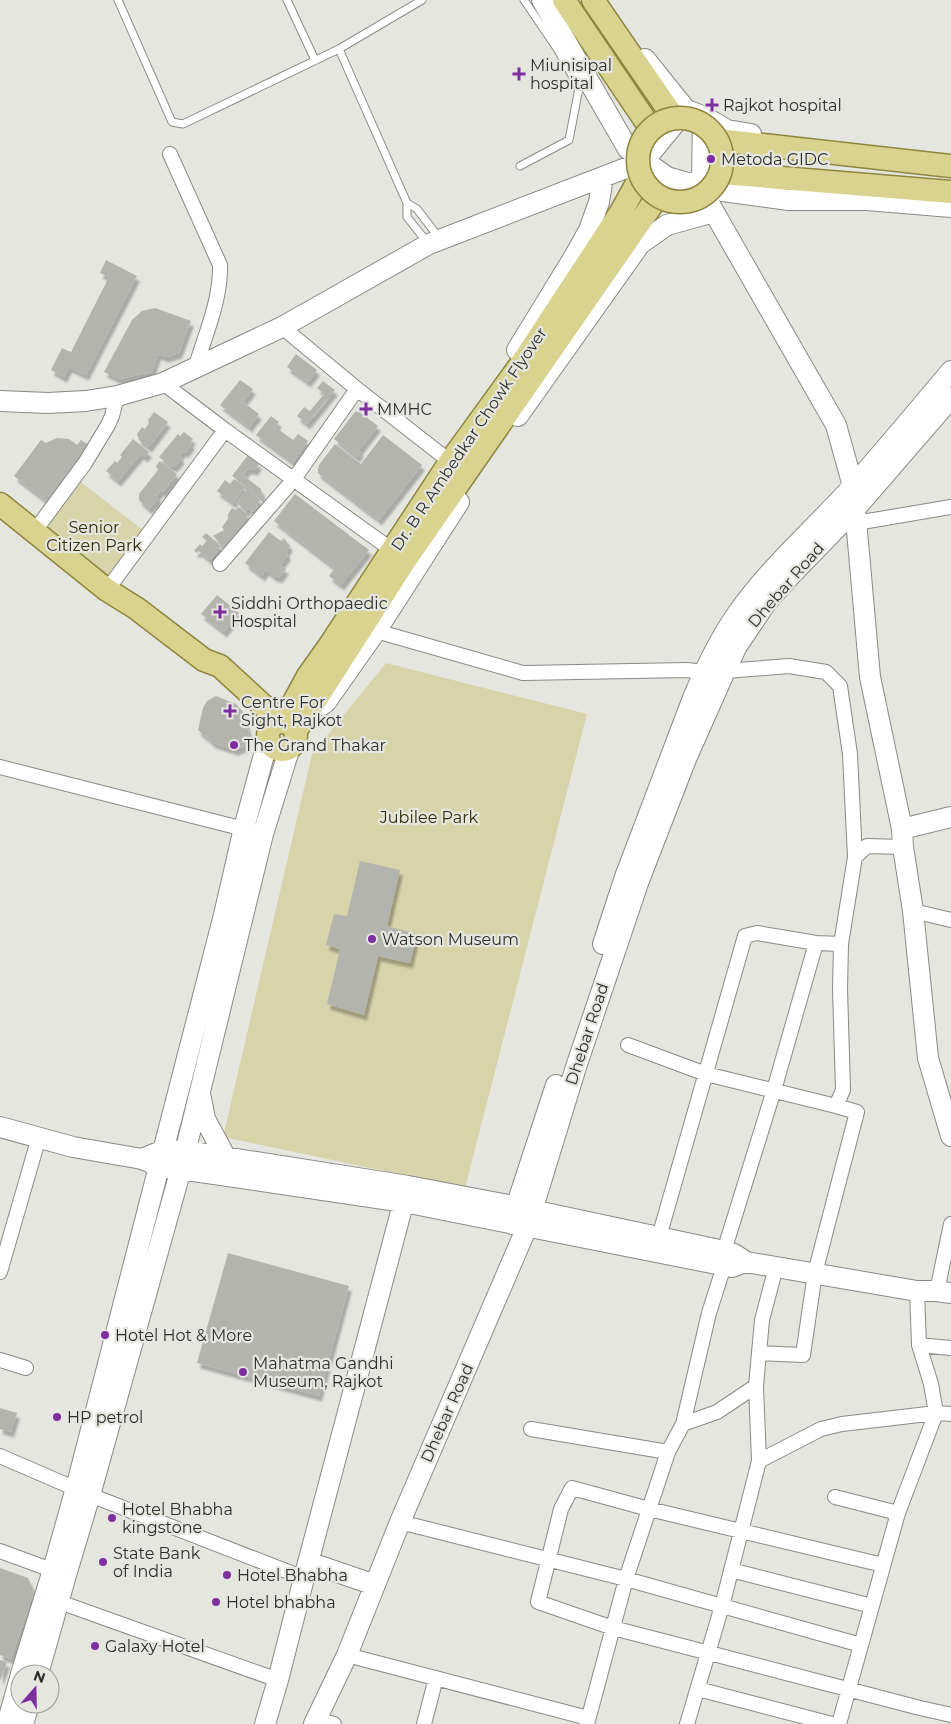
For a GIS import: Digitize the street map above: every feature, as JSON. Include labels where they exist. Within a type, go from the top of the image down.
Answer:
[{"type":"main road","points":[[564,0],[651,129]]},
{"type":"main road","points":[[593,0],[688,115],[687,118],[699,122],[710,130],[718,140],[722,152],[712,177],[715,185],[705,195],[694,201],[682,203],[658,196],[648,188],[643,169],[638,164],[638,151],[643,139],[651,129],[661,122],[688,115]]},
{"type":"main road","points":[[718,140],[951,166]]},
{"type":"main road","name":"Dr. B R Ambedkar Chowk Flyover","points":[[316,680],[330,645],[450,462],[524,360],[621,212],[643,169]]},
{"type":"main road","points":[[712,177],[951,192]]},
{"type":"main road","name":"Dr. B R Ambedkar Chowk Flyover","points":[[281,732],[302,704],[316,680],[404,562],[658,196]]},
{"type":"main road","points":[[0,504],[108,590],[136,608],[204,660],[220,666],[281,732]]},
{"type":"street","points":[[542,0],[628,149],[643,169]]},
{"type":"street","points":[[603,0],[630,41],[688,115],[712,177],[723,191],[790,200],[867,200],[951,207]]},
{"type":"street","points":[[643,169],[688,115]]},
{"type":"street","points":[[688,115],[736,132],[951,156]]},
{"type":"street","points":[[170,154],[220,265],[217,298],[195,369]]},
{"type":"street","points":[[0,402],[76,402],[117,396],[163,383],[282,327],[435,242],[603,177],[643,169],[688,183],[712,177]]},
{"type":"street","points":[[603,177],[596,214],[574,257],[522,343],[443,456],[385,545],[322,636],[294,683],[293,690],[302,704],[322,706],[326,702],[376,631],[451,513],[640,244],[667,225],[714,212]]},
{"type":"street","points":[[712,177],[714,212],[836,425],[852,486],[870,677],[902,838],[913,910],[928,1058],[951,1136]]},
{"type":"street","points":[[282,327],[443,456]]},
{"type":"street","name":"Dhebar Road","points":[[521,1217],[625,877],[704,672],[722,638],[754,592],[852,486],[951,371]]},
{"type":"street","points":[[163,383],[385,545]]},
{"type":"street","points":[[220,564],[294,479],[357,389]]},
{"type":"street","points":[[34,532],[85,463],[108,425],[117,396]]},
{"type":"street","name":"Dhebar Road","points":[[321,1722],[521,1217],[576,1067],[638,883],[686,759],[725,671],[737,646],[766,603],[790,576],[856,516],[951,398]]},
{"type":"street","points":[[108,590],[225,430]]},
{"type":"street","points":[[856,516],[951,507]]},
{"type":"street","points":[[376,631],[523,673],[687,670],[704,672],[789,666],[826,672],[840,686],[850,754],[855,857],[841,944],[840,989],[843,1090],[836,1106]]},
{"type":"street","points":[[83,1492],[155,1158],[222,925],[254,831],[281,732]]},
{"type":"street","points":[[0,767],[254,831]]},
{"type":"street","points":[[855,857],[867,846],[902,838],[951,817]]},
{"type":"street","points":[[40,1664],[59,1572],[183,1160],[200,1093],[254,831]]},
{"type":"street","points":[[913,910],[951,920]]},
{"type":"street","points":[[659,1237],[745,936],[757,933],[816,943],[841,944]]},
{"type":"street","points":[[347,1655],[587,1721],[626,1579],[668,1452],[683,1424],[724,1258],[816,943]]},
{"type":"street","points":[[628,1045],[706,1074],[857,1112],[815,1273],[803,1355],[759,1353]]},
{"type":"street","points":[[200,1093],[205,1119],[226,1158]]},
{"type":"street","points":[[0,1127],[73,1146],[155,1158],[183,1160],[406,1194]]},
{"type":"street","points":[[0,1272],[4,1243],[39,1137]]},
{"type":"street","points":[[183,1160],[226,1158],[724,1258]]},
{"type":"street","points":[[265,1724],[406,1194]]},
{"type":"street","points":[[521,1217],[659,1237],[724,1258],[732,1267],[746,1262],[935,1291]]},
{"type":"street","points":[[839,1724],[898,1513],[936,1413],[931,1384],[919,1345],[935,1291],[951,1224]]},
{"type":"street","points":[[687,1724],[722,1606],[760,1461],[756,1386],[762,1320],[776,1267]]},
{"type":"street","points":[[919,1345],[951,1348]]},
{"type":"street","points":[[0,1360],[26,1368]]},
{"type":"street","points":[[683,1424],[717,1412],[756,1386]]},
{"type":"street","points":[[760,1461],[821,1429],[842,1424],[936,1413],[951,1414]]},
{"type":"street","points":[[532,1429],[668,1452]]},
{"type":"street","points":[[0,1456],[83,1492],[306,1570],[375,1585]]},
{"type":"street","points":[[883,1565],[741,1532],[572,1488],[561,1509],[538,1602],[613,1628],[951,1715]]},
{"type":"street","points":[[834,1497],[898,1513]]},
{"type":"street","points":[[400,1522],[626,1579],[861,1645]]},
{"type":"street","points":[[0,1551],[59,1572]]},
{"type":"street","points":[[731,1570],[872,1606]]},
{"type":"street","points":[[52,1599],[278,1680]]},
{"type":"street","points":[[25,1664],[52,1599]]},
{"type":"street","points":[[424,1724],[436,1678]]},
{"type":"street","points":[[698,1689],[832,1724]]},
{"type":"lane","points":[[118,0],[172,122],[177,124],[183,124],[339,49],[422,0]]},
{"type":"lane","points":[[287,0],[315,60]]},
{"type":"lane","points":[[520,166],[569,140],[579,88],[558,50],[524,0]]},
{"type":"lane","points":[[339,49],[407,203],[407,217],[435,242]]},
{"type":"lane","points":[[407,203],[417,209],[435,242]]},
{"type":"green space","name":"Senior Citizen Park","points":[[77,479],[148,534],[107,590],[34,532]]},
{"type":"green space","name":"Jubilee Park","points":[[386,663],[587,714],[465,1188],[223,1137],[312,754]]},
{"type":"building","points":[[106,260],[137,276],[86,375],[69,367],[64,377],[51,370],[62,348],[71,352],[109,277],[100,273]]},
{"type":"building","points":[[155,308],[191,321],[179,353],[166,357],[158,354],[152,372],[119,379],[104,372],[132,320],[142,311]]},
{"type":"building","points":[[296,354],[317,370],[308,382],[287,367]]},
{"type":"building","points":[[240,380],[253,389],[243,402],[259,414],[249,427],[220,405]]},
{"type":"building","points":[[323,381],[335,390],[307,424],[297,416],[304,407],[310,411],[324,394],[317,388]]},
{"type":"building","points":[[358,411],[378,426],[359,450],[361,452],[357,457],[334,439],[355,412]]},
{"type":"building","points":[[154,412],[168,422],[149,447],[139,440],[137,434],[142,427],[145,429],[149,423],[148,420]]},
{"type":"building","points":[[271,416],[279,422],[275,427],[293,440],[298,434],[308,441],[293,462],[256,435]]},
{"type":"building","points":[[184,432],[193,439],[190,442],[192,444],[185,453],[183,451],[179,456],[182,458],[174,467],[172,465],[171,467],[159,457],[178,434],[180,436]]},
{"type":"building","points":[[383,435],[422,465],[379,520],[318,473],[318,470],[319,465],[335,444],[361,464]]},
{"type":"building","points":[[57,438],[69,439],[77,445],[81,440],[90,446],[47,501],[14,476],[41,440],[46,443]]},
{"type":"building","points":[[133,439],[149,452],[145,457],[141,454],[118,481],[106,471],[115,461],[117,463],[122,457],[120,455]]},
{"type":"building","points":[[248,455],[259,464],[255,470],[248,469],[243,475],[261,489],[263,499],[232,476]]},
{"type":"building","points":[[160,461],[177,474],[163,492],[161,490],[157,495],[158,499],[149,509],[139,500],[139,494],[158,470],[156,466]]},
{"type":"building","points":[[234,479],[245,487],[233,503],[217,491],[225,480],[230,484]]},
{"type":"building","points":[[247,489],[260,500],[256,506],[258,507],[253,512],[248,508],[245,512],[236,503]]},
{"type":"building","points":[[295,494],[369,550],[341,585],[329,576],[335,568],[274,521]]},
{"type":"building","points":[[238,507],[248,515],[225,548],[213,536],[224,530],[222,527],[228,519],[228,514],[232,508],[236,510]]},
{"type":"building","points":[[269,532],[281,541],[284,538],[290,546],[286,551],[288,555],[280,565],[286,569],[279,578],[266,570],[262,576],[245,563]]},
{"type":"building","points":[[206,533],[221,546],[210,560],[199,551],[197,553],[194,551],[200,544],[202,546],[207,541],[202,537]]},
{"type":"building","points":[[217,595],[239,613],[224,632],[201,614]]},
{"type":"building","points":[[216,696],[236,704],[244,713],[249,733],[245,746],[235,750],[213,743],[198,730],[203,708],[207,701]]},
{"type":"building","name":"Watson Museum","points":[[360,861],[400,870],[387,926],[417,934],[410,963],[378,956],[364,1015],[327,1004],[340,949],[326,945],[334,914],[347,916]]},
{"type":"building","points":[[228,1253],[349,1286],[319,1396],[197,1363]]},
{"type":"building","points":[[0,1408],[17,1413],[11,1432],[0,1429]]},
{"type":"building","points":[[0,1568],[28,1578],[34,1591],[11,1659],[0,1655]]},
{"type":"building","points":[[0,1660],[7,1662],[0,1681]]},
{"type":"place","name":"Miunisipal hospital","points":[[519,74]]},
{"type":"place","name":"Rajkot hospital","points":[[712,105]]},
{"type":"place","name":"Metoda GIDC","points":[[711,159]]},
{"type":"place","name":"MMHC","points":[[366,409]]},
{"type":"place","name":"Siddhi Orthopaedic Hospital","points":[[220,612]]},
{"type":"place","name":"Centre For Sight, Rajkot","points":[[230,711]]},
{"type":"place","name":"The Grand Thakar","points":[[234,745]]},
{"type":"place","name":"Watson Museum","points":[[372,939]]},
{"type":"place","name":"Hotel Hot & More","points":[[105,1335]]},
{"type":"place","name":"Mahatma Gandhi Museum, Rajkot","points":[[243,1372]]},
{"type":"place","name":"HP petrol","points":[[57,1417]]},
{"type":"place","name":"Hotel Bhabha kingstone","points":[[112,1518]]},
{"type":"place","name":"State Bank of India","points":[[103,1562]]},
{"type":"place","name":"Hotel Bhabha","points":[[227,1575]]},
{"type":"place","name":"Hotel bhabha","points":[[216,1602]]},
{"type":"place","name":"Galaxy Hotel","points":[[95,1646]]}]
